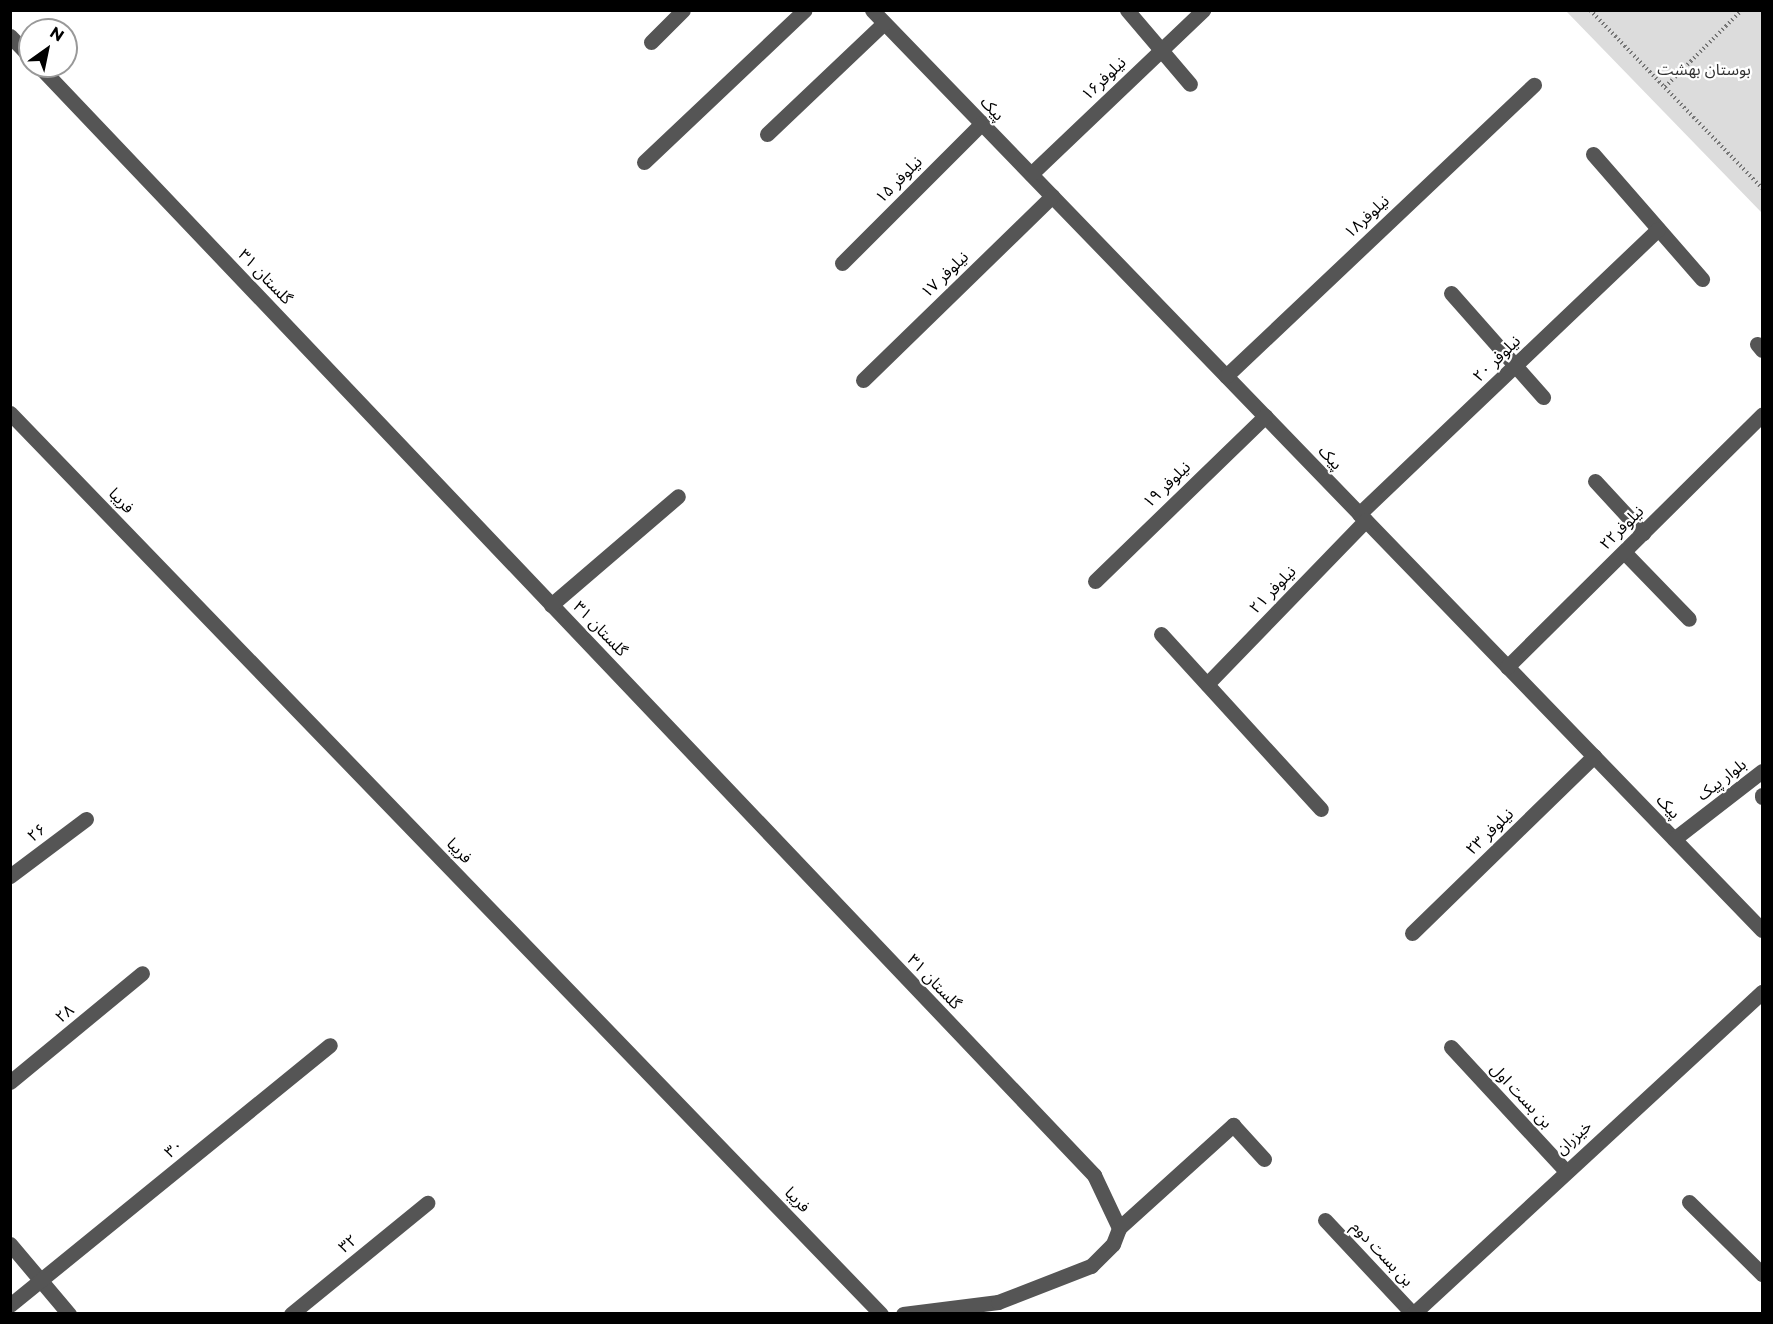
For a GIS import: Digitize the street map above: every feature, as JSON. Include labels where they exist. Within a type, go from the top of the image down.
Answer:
[{"type":"street","points":[[651,42],[683,10]]},
{"type":"street","points":[[644,162],[805,10]]},
{"type":"street","name":"پیک","points":[[872,10],[1762,930]]},
{"type":"street","points":[[1127,10],[1190,84]]},
{"type":"street","name":"نیلوفر۱۶","points":[[1031,174],[1203,10]]},
{"type":"street","points":[[767,134],[884,23]]},
{"type":"street","name":"گلستان ۳۱","points":[[50,78],[1094,1175],[1119,1228]]},
{"type":"street","name":"نیلوفر۱۸","points":[[1226,376],[1534,85]]},
{"type":"street","name":"نیلوفر ۱۵","points":[[842,263],[982,123]]},
{"type":"street","points":[[1593,154],[1702,279]]},
{"type":"street","name":"نیلوفر ۱۷","points":[[863,380],[1052,196]]},
{"type":"street","name":"نیلوفر ۲۰","points":[[1363,517],[1516,365],[1658,229]]},
{"type":"street","points":[[1451,293],[1543,397]]},
{"type":"street","name":"فریبا","points":[[10,413],[881,1314]]},
{"type":"street","name":"نیلوفر۲۲","points":[[1507,667],[1762,415]]},
{"type":"street","name":"نیلوفر ۱۹","points":[[1095,581],[1265,416]]},
{"type":"street","points":[[1595,481],[1643,533]]},
{"type":"street","points":[[551,605],[678,496]]},
{"type":"street","name":"نیلوفر ۲۱","points":[[1207,684],[1363,517]]},
{"type":"street","points":[[1624,552],[1689,619]]},
{"type":"street","points":[[1161,634],[1321,809]]},
{"type":"street","name":"نیلوفر ۲۳","points":[[1412,933],[1594,756]]},
{"type":"street","name":"بلوار پیک","points":[[1674,839],[1762,771]]},
{"type":"street","name":"۲۶","points":[[10,876],[86,819]]},
{"type":"street","name":"۲۸","points":[[10,1082],[142,973]]},
{"type":"street","name":"خیزران","points":[[1413,1314],[1565,1170],[1762,992]]},
{"type":"street","name":"۳۰","points":[[10,1305],[330,1045]]},
{"type":"street","name":"بن بست اول","points":[[1451,1047],[1565,1170]]},
{"type":"street","points":[[903,1314],[998,1302],[1052,1285],[1091,1266],[1113,1244],[1119,1228],[1233,1125],[1264,1159]]},
{"type":"street","points":[[1689,1202],[1762,1274]]},
{"type":"street","name":"۳۲","points":[[291,1314],[426,1203]]},
{"type":"street","name":"بن بست دوم","points":[[1325,1220],[1413,1314]]},
{"type":"street","points":[[10,1244],[69,1314]]},
{"type":"path","points":[[1590,10],[1762,188]]},
{"type":"path","points":[[1665,87],[1742,10]]},
{"type":"green space","name":"بوستان بهشت","points":[[1566,11],[1762,11],[1762,213]]}]
